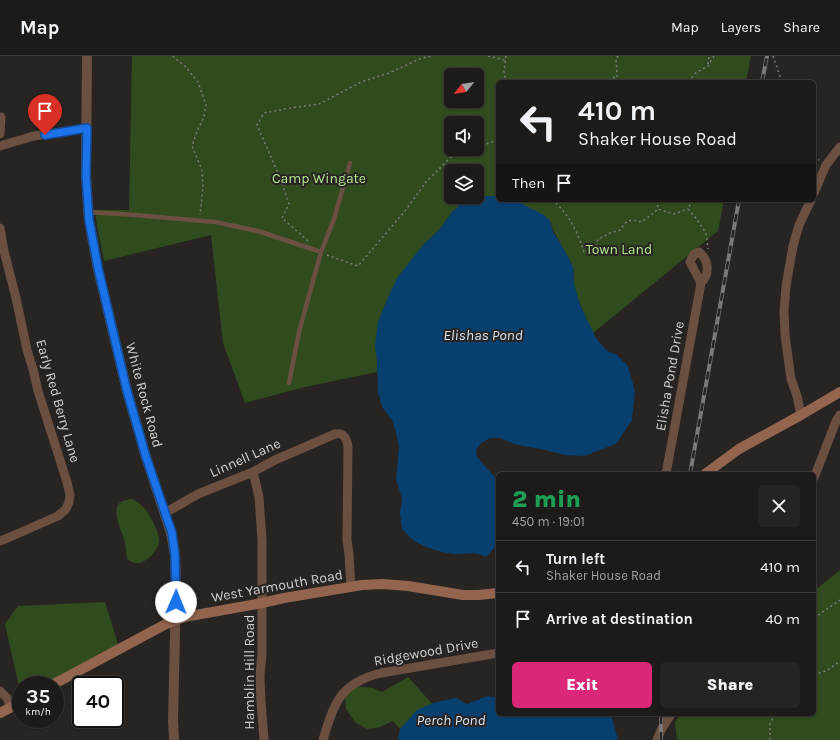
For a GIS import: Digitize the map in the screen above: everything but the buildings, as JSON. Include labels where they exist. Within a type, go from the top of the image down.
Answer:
[{"type":"main road","points":[[707,472],[739,449],[840,392]]},
{"type":"main road","name":"West Yarmouth Road","points":[[64,679],[175,620],[190,616],[362,585],[382,584],[408,586],[463,595],[496,593]]},
{"type":"main road","points":[[0,713],[11,707]]},
{"type":"street","name":"White Rock Road","points":[[87,56],[86,176],[89,220],[98,268],[127,391],[146,457],[172,533],[175,555],[174,740]]},
{"type":"street","points":[[0,134],[1,117]]},
{"type":"street","points":[[0,146],[34,136],[87,128]]},
{"type":"street","points":[[816,188],[826,165],[840,147]]},
{"type":"street","points":[[801,415],[797,396],[791,380],[785,335],[784,311],[786,286],[793,246],[799,225],[810,202]]},
{"type":"street","name":"Early Red Berry Lane","points":[[0,233],[13,282],[27,350],[70,495],[66,509],[58,516],[0,541]]},
{"type":"street","points":[[701,283],[690,262],[696,253],[699,252],[703,255]]},
{"type":"street","name":"Elisha Pond Drive","points":[[666,472],[701,283],[705,279],[708,270],[703,255]]},
{"type":"street","points":[[816,473],[836,421],[840,415]]},
{"type":"street","name":"Linnell Lane","points":[[165,513],[198,494],[253,472],[275,460],[338,433],[344,436],[348,447],[347,540],[351,587]]},
{"type":"street","name":"Hamblin Hill Road","points":[[253,472],[259,497],[262,540],[260,676],[262,728],[264,740]]},
{"type":"street","name":"Ridgewood Drive","points":[[322,740],[332,712],[340,696],[350,685],[364,678],[387,672],[496,653]]},
{"type":"street","points":[[0,691],[11,707]]},
{"type":"street","points":[[657,740],[670,716]]},
{"type":"lane","points":[[290,383],[299,332],[321,252],[334,219],[350,163]]},
{"type":"lane","points":[[88,212],[215,222],[258,231],[321,252]]},
{"type":"path","points":[[173,56],[184,65],[198,82],[206,105],[204,117],[196,131],[192,146],[202,170],[203,187],[199,220]]},
{"type":"path","points":[[488,56],[506,60]]},
{"type":"path","points":[[506,56],[504,71],[506,80]]},
{"type":"path","points":[[618,56],[616,58],[617,76],[619,80]]},
{"type":"path","points":[[708,66],[709,56]]},
{"type":"path","points":[[690,80],[694,74],[708,66],[714,56]]},
{"type":"path","points":[[773,56],[781,80]]},
{"type":"path","points":[[608,80],[617,76]]},
{"type":"path","points":[[484,145],[496,141]]},
{"type":"path","points":[[554,202],[571,222],[584,252],[596,246],[598,239],[620,230],[627,221],[633,220],[641,222],[658,209]]},
{"type":"path","points":[[657,202],[658,209]]},
{"type":"path","points":[[658,209],[674,214],[688,209],[691,202]]},
{"type":"path","points":[[688,209],[696,217],[706,233],[708,249],[703,255]]},
{"type":"path","points":[[816,617],[840,600]]},
{"type":"path","points":[[816,674],[828,670],[840,661]]},
{"type":"path","points":[[770,740],[770,724],[774,716]]},
{"type":"green space","name":"Camp Wingate","points":[[132,56],[751,56],[746,80],[496,80],[496,196],[484,196],[484,164],[444,164],[444,204],[461,204],[452,212],[440,229],[423,245],[377,361],[377,372],[305,387],[245,403],[223,343],[211,235],[104,261],[95,210],[129,210]]},
{"type":"green space","name":"Town Land","points":[[517,202],[724,202],[718,231],[593,333],[577,297],[574,284],[573,267],[550,221]]},
{"type":"green space","points":[[132,499],[143,507],[150,516],[159,536],[157,548],[148,559],[140,563],[135,563],[127,559],[125,543],[118,524],[116,513],[119,503],[124,500]]},
{"type":"green space","points":[[840,570],[840,740],[677,740],[675,722],[680,716],[816,716],[816,589]]},
{"type":"green space","points":[[105,602],[118,644],[59,676],[17,676],[5,624],[18,606]]},
{"type":"green space","points":[[408,677],[447,720],[400,729],[393,721],[380,727],[367,729],[355,722],[346,709],[345,695],[353,686],[373,688],[382,692]]},
{"type":"water","name":"Elishas Pond","points":[[484,196],[496,196],[496,202],[518,202],[544,215],[550,221],[553,232],[573,267],[574,284],[580,305],[596,338],[607,351],[617,355],[628,366],[635,391],[632,420],[616,444],[584,456],[565,455],[514,444],[500,438],[490,438],[480,444],[476,450],[477,457],[496,479],[496,546],[486,557],[473,553],[452,554],[432,549],[413,540],[402,529],[400,513],[402,499],[396,479],[399,447],[392,420],[382,407],[378,392],[375,346],[378,322],[386,302],[397,278],[423,245],[440,229],[452,212],[461,204],[484,204]]},
{"type":"water","name":"Perch Pond","points":[[488,696],[496,698],[496,716],[612,716],[618,740],[398,740],[400,729],[417,710],[436,702],[456,698],[467,704]]},
{"type":"railway","points":[[762,80],[767,56]]},
{"type":"railway","points":[[690,472],[739,202]]},
{"type":"railway","points":[[661,716],[661,740]]},
{"type":"route","points":[[45,135],[87,128],[86,188],[89,220],[98,268],[133,414],[172,533],[176,568],[176,602]]}]
